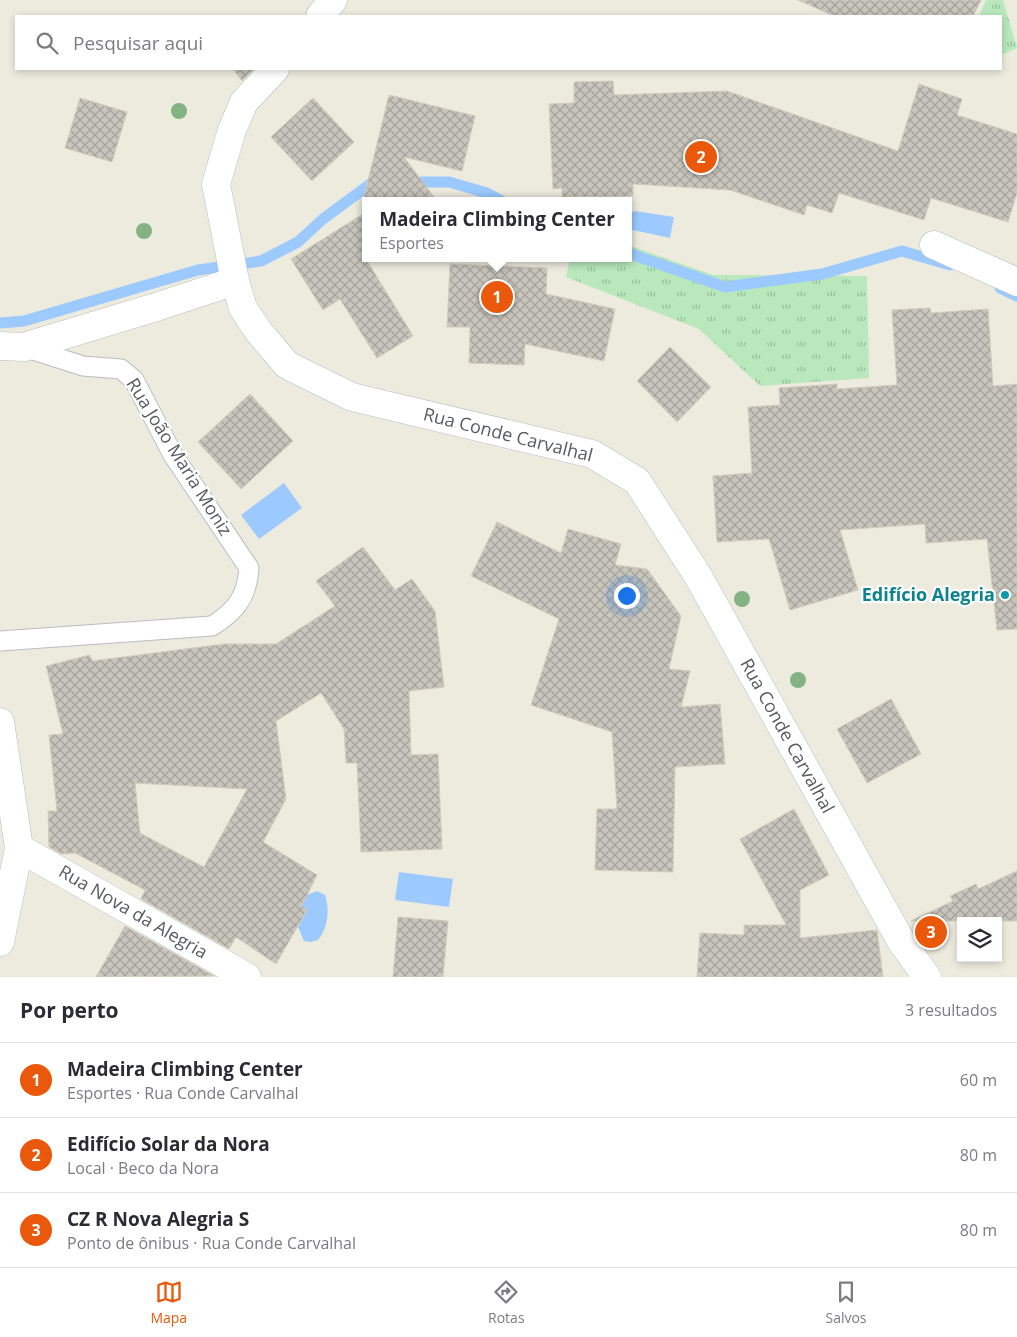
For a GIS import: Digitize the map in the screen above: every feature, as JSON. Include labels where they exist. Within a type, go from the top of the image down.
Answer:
[{"type":"street","points":[[321,15],[333,0]]},
{"type":"street","name":"Rua Conde Carvalhal","points":[[274,70],[244,102],[232,130],[216,184],[235,281],[243,308],[259,332],[287,365],[352,397],[592,454],[637,481],[698,576],[901,941],[927,977]]},
{"type":"street","points":[[934,245],[1017,282]]},
{"type":"street","points":[[12,346],[156,307],[235,281]]},
{"type":"street","points":[[0,722],[19,848],[0,942]]},
{"type":"street","name":"Rua Nova da Alegria","points":[[19,848],[247,977]]},
{"type":"lane","name":"Rua João Maria Moniz","points":[[0,641],[212,626],[231,614],[248,585],[249,568],[173,455],[134,380],[121,369],[83,366],[12,346]]},
{"type":"green space","points":[[986,0],[1003,0],[1017,48],[1002,55],[1002,15],[979,15]]},
{"type":"green space","points":[[632,246],[713,275],[867,276],[869,378],[760,386],[699,329],[566,277],[569,262],[632,262]]},
{"type":"water","points":[[635,211],[674,217],[670,238],[632,230],[632,212]]},
{"type":"water","points":[[284,483],[302,508],[259,539],[241,515]]},
{"type":"water","points":[[399,872],[453,879],[449,907],[395,900]]},
{"type":"water","points":[[317,891],[325,895],[327,900],[326,924],[318,940],[304,941],[298,927],[307,910],[302,906],[307,895]]},
{"type":"building","points":[[798,0],[981,0],[974,15],[832,15]]},
{"type":"building","points":[[234,70],[253,70],[242,81]]},
{"type":"building","points":[[613,81],[614,95],[727,91],[898,151],[919,84],[962,99],[957,115],[1017,134],[1017,193],[1008,222],[931,198],[924,220],[839,193],[832,213],[807,205],[804,215],[730,190],[633,184],[633,196],[562,197],[562,188],[553,189],[549,104],[574,103],[574,82]]},
{"type":"building","points":[[389,95],[475,116],[462,171],[404,157],[434,197],[364,197]]},
{"type":"building","points":[[80,98],[127,112],[112,162],[65,148]]},
{"type":"building","points":[[313,98],[354,142],[312,181],[271,137]]},
{"type":"building","points":[[362,215],[362,262],[368,262],[413,336],[377,358],[340,299],[323,310],[291,259]]},
{"type":"building","points":[[450,264],[547,268],[546,294],[615,309],[604,361],[525,344],[524,365],[469,363],[470,327],[447,327]]},
{"type":"building","points":[[930,308],[931,313],[988,309],[993,386],[1017,384],[1017,629],[997,630],[987,539],[926,543],[925,524],[840,530],[858,590],[790,610],[769,539],[717,542],[713,476],[752,473],[748,407],[780,405],[779,388],[837,384],[837,389],[897,385],[892,310]]},
{"type":"building","points":[[670,347],[711,387],[677,422],[637,381]]},
{"type":"building","points":[[250,394],[293,441],[241,489],[198,442]]},
{"type":"building","points":[[497,522],[561,553],[568,529],[621,544],[615,565],[647,569],[681,616],[669,669],[690,671],[681,707],[720,704],[725,764],[675,767],[673,872],[595,870],[597,809],[617,809],[612,732],[531,705],[559,619],[471,576]]},
{"type":"building","points":[[363,547],[395,590],[412,579],[435,611],[444,687],[409,691],[411,755],[438,754],[442,849],[361,852],[357,763],[346,763],[344,729],[321,693],[276,721],[286,799],[263,842],[317,875],[302,905],[307,910],[276,964],[236,937],[229,949],[141,899],[145,890],[75,853],[61,854],[49,847],[48,811],[57,811],[49,735],[63,734],[46,666],[90,655],[92,661],[224,644],[276,644],[335,606],[316,581]],"holes":[[[135,783],[247,789],[204,867],[140,833]]]},
{"type":"building","points":[[891,699],[921,754],[867,783],[837,729]]},
{"type":"building","points":[[794,809],[829,875],[800,890],[800,938],[877,930],[883,977],[697,977],[700,933],[744,935],[744,925],[786,925],[740,839]]},
{"type":"building","points":[[1017,871],[1017,921],[1002,921],[1002,917],[957,917],[957,921],[911,921],[953,901],[950,896],[976,884],[978,889]]},
{"type":"building","points":[[398,917],[448,921],[443,977],[393,977]]},
{"type":"building","points":[[125,926],[214,976],[96,977]]},
{"type":"waterway","points":[[0,323],[24,321],[198,270],[261,261],[298,242],[323,219],[373,182],[380,182]]},
{"type":"waterway","points":[[408,182],[449,182],[494,197]]},
{"type":"waterway","points":[[632,254],[725,287],[822,274],[902,251],[950,265]]},
{"type":"waterway","points":[[1000,288],[1017,296]]},
{"type":"place","name":"Edifício Solar da Nora","points":[[701,157]]},
{"type":"place","name":"Madeira Climbing Center","points":[[497,297]]},
{"type":"place","name":"Edifício Alegria","points":[[1005,595]]},
{"type":"place","name":"CZ R Nova Alegria S","points":[[931,932]]}]
